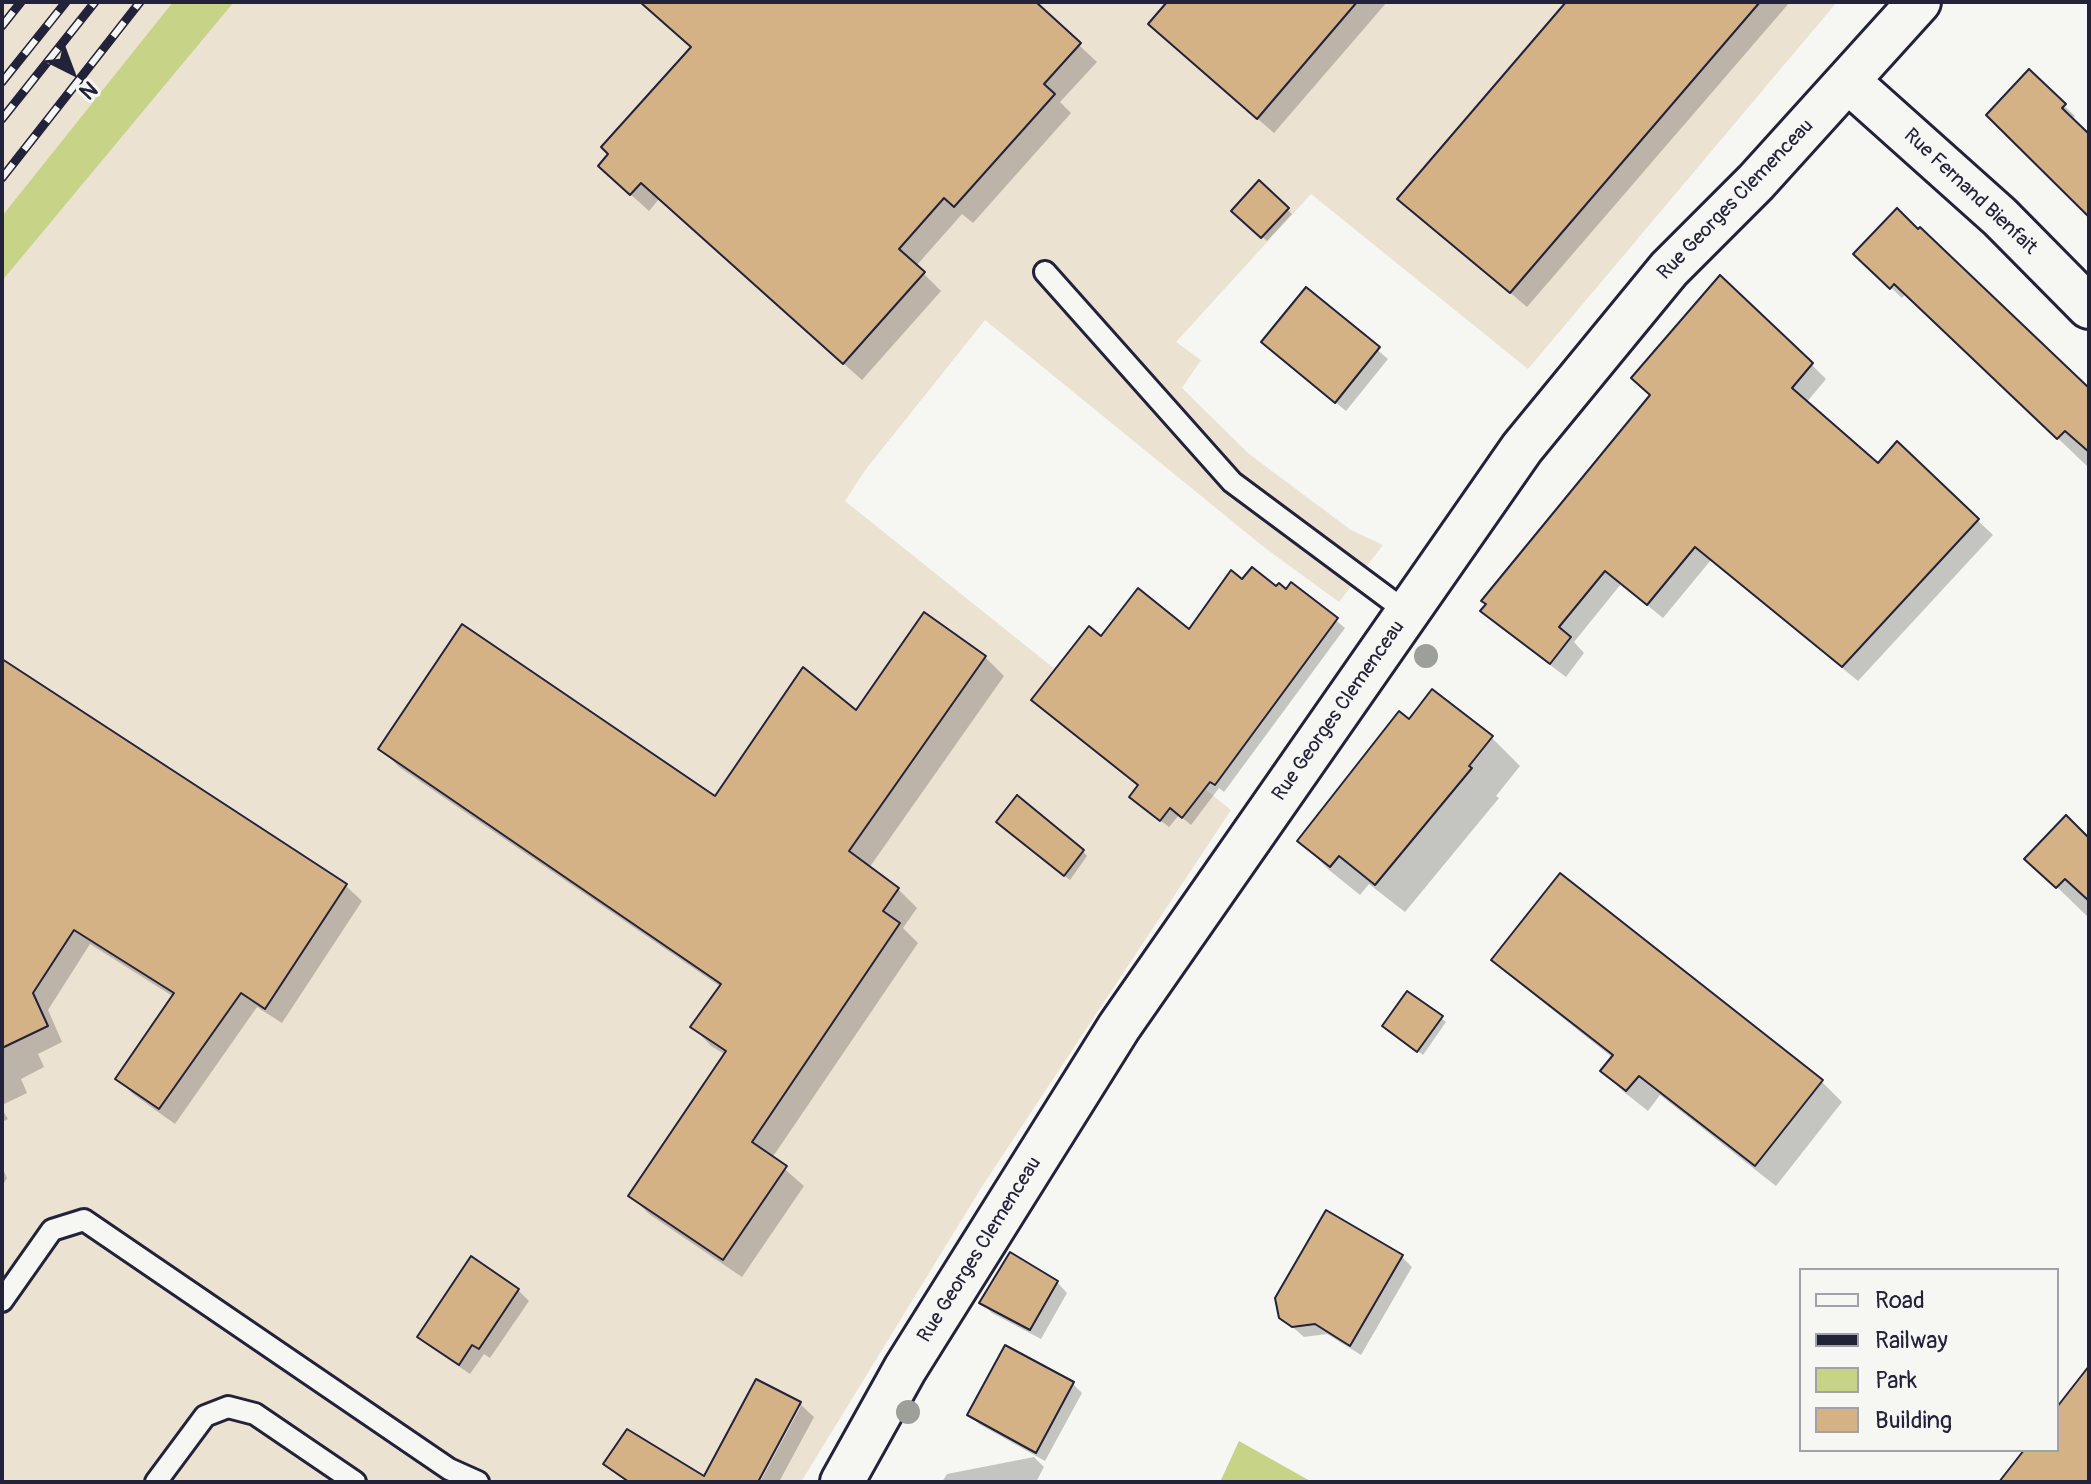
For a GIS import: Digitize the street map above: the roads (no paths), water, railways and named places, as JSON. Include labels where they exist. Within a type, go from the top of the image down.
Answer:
[{"type":"street","name":"Rue Georges Clemenceau","points":[[842,1482],[905,1369],[1119,1027],[1465,527],[1567,390],[1669,269],[1756,182],[1919,2]]},
{"type":"street","name":"Rue Fernand Bienfait","points":[[1849,82],[2000,217],[2089,307]]},
{"type":"lane","points":[[1045,272],[1232,482],[1408,613]]},
{"type":"lane","points":[[2,1301],[52,1230],[84,1220],[449,1469],[478,1482]]},
{"type":"lane","points":[[156,1482],[205,1416],[228,1407],[255,1414],[355,1482]]},
{"type":"railway","points":[[2,26],[21,2]]},
{"type":"railway","points":[[2,82],[66,2]]},
{"type":"railway","points":[[2,119],[95,2]]},
{"type":"railway","points":[[2,178],[140,2]]}]
